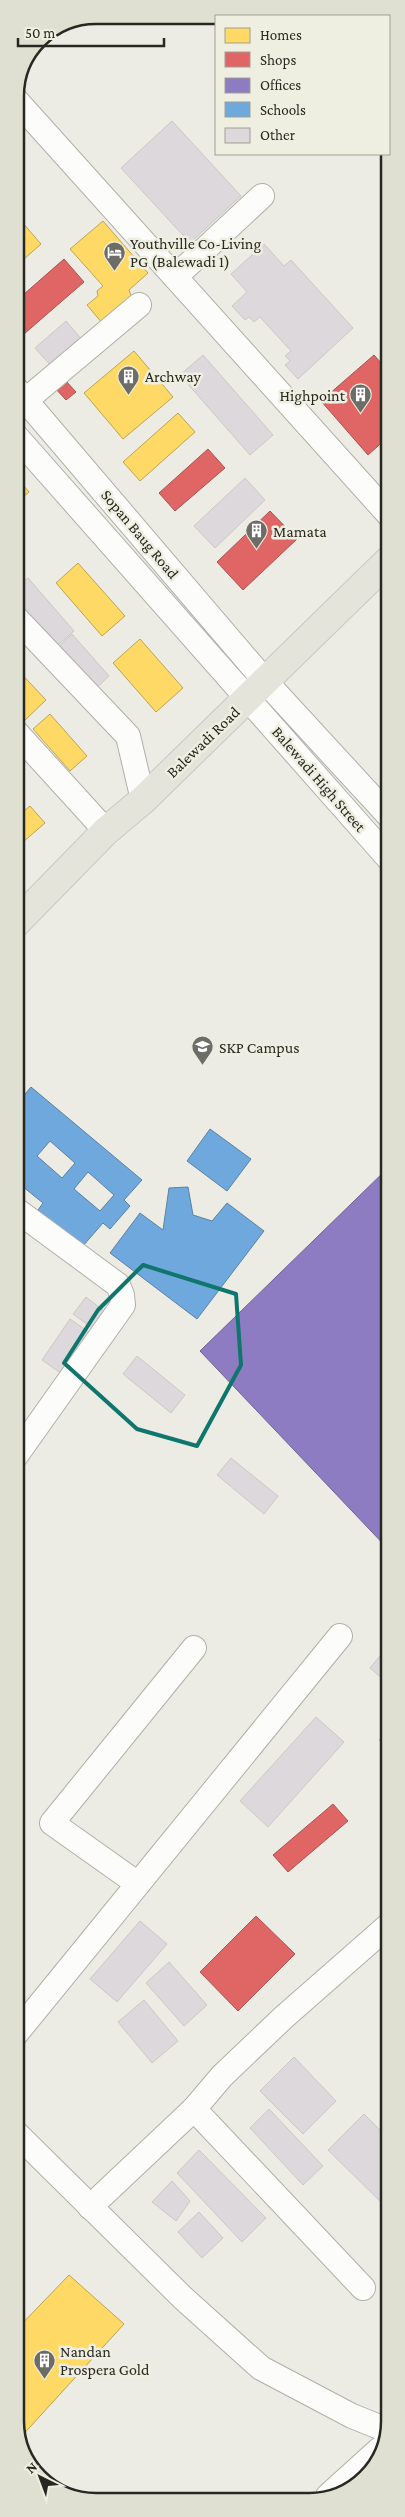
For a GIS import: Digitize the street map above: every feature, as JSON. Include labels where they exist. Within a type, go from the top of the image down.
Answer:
[{"type":"main road","name":"Balewadi Road","points":[[24,915],[106,831],[143,800],[381,569]]},
{"type":"street","points":[[24,109],[381,506]]},
{"type":"street","points":[[175,277],[262,196]]},
{"type":"street","points":[[24,391],[139,306]]},
{"type":"street","name":"Sopan Baug Road","points":[[24,399],[256,690]]},
{"type":"street","name":"Sopan Baug Road","points":[[24,444],[256,690]]},
{"type":"street","points":[[24,626],[128,736],[143,800]]},
{"type":"street","name":"Balewadi High Street","points":[[256,690],[381,808]]},
{"type":"street","name":"Balewadi High Street","points":[[256,690],[381,849]]},
{"type":"street","points":[[24,741],[106,831]]},
{"type":"street","points":[[24,1216],[118,1285],[122,1295],[122,1305],[24,1444]]},
{"type":"street","points":[[24,2023],[340,1636]]},
{"type":"street","points":[[138,1884],[52,1823],[194,1648]]},
{"type":"street","points":[[90,2207],[194,2109],[222,2076],[284,2017],[381,1932]]},
{"type":"street","points":[[194,2109],[362,2288]]},
{"type":"street","points":[[24,2141],[183,2298],[261,2368],[352,2416],[381,2427]]},
{"type":"street","points":[[338,2487],[372,2457]]},
{"type":"highlighted area","points":[[143,1265],[236,1294],[241,1365],[197,1446],[137,1429],[64,1363],[98,1310]]},
{"type":"building: Homes","points":[[103,221],[148,273],[129,290],[132,298],[103,324],[87,305],[98,296],[97,291],[103,286],[70,249]]},
{"type":"building: Homes","points":[[24,224],[41,244],[24,259]]},
{"type":"building: Homes","name":"Archway","points":[[134,351],[173,397],[123,439],[84,393]]},
{"type":"building: Homes","points":[[178,413],[195,432],[140,481],[123,462]]},
{"type":"building: Homes","points":[[24,486],[29,492],[24,496]]},
{"type":"building: Homes","points":[[78,563],[125,616],[102,636],[56,583]]},
{"type":"building: Homes","points":[[140,639],[183,688],[156,712],[113,663]]},
{"type":"building: Homes","points":[[24,677],[46,700],[24,721]]},
{"type":"building: Homes","points":[[50,714],[87,756],[70,771],[33,729]]},
{"type":"building: Homes","points":[[30,806],[45,823],[24,841],[24,811]]},
{"type":"building: Homes","name":"Nandan Prospera Gold","points":[[69,2275],[124,2324],[25,2433],[24,2426],[24,2322]]},
{"type":"building: Shops","points":[[64,259],[84,282],[24,334],[24,294]]},
{"type":"building: Shops","name":"Highpoint","points":[[374,355],[381,363],[381,443],[368,455],[321,401]]},
{"type":"building: Shops","points":[[65,380],[76,392],[66,400],[55,388]]},
{"type":"building: Shops","points":[[208,449],[225,468],[175,511],[159,493]]},
{"type":"building: Shops","name":"Mamata","points":[[270,511],[297,539],[243,590],[217,562]]},
{"type":"building: Shops","points":[[333,1804],[348,1821],[288,1872],[273,1855]]},
{"type":"building: Shops","points":[[256,1916],[295,1954],[238,2011],[200,1972]]},
{"type":"building: Offices","points":[[381,1175],[381,1542],[200,1351]]},
{"type":"building: Schools","points":[[31,1087],[142,1180],[124,1200],[130,1206],[110,1229],[103,1223],[82,1247],[38,1210],[43,1203],[24,1188],[24,1095]],"holes":[[[50,1141],[75,1163],[62,1178],[37,1156]],[[88,1172],[114,1195],[100,1211],[74,1189]]]},
{"type":"building: Schools","points":[[210,1129],[251,1159],[227,1191],[187,1161]]},
{"type":"building: Schools","points":[[188,1187],[193,1215],[212,1221],[227,1203],[264,1231],[197,1319],[110,1253],[140,1213],[163,1230],[169,1188]]},
{"type":"building: Other","points":[[172,121],[241,196],[190,243],[121,168]]},
{"type":"building: Other","points":[[264,244],[284,266],[291,260],[353,328],[298,379],[285,365],[290,361],[285,356],[291,351],[260,317],[254,322],[249,317],[245,320],[232,306],[247,292],[231,274]]},
{"type":"building: Other","points":[[66,321],[83,341],[53,368],[35,348]]},
{"type":"building: Other","points":[[203,355],[273,435],[250,455],[180,375]]},
{"type":"building: Other","points":[[245,478],[265,500],[215,548],[194,526]]},
{"type":"building: Other","points":[[28,578],[74,631],[52,650],[24,618],[24,581]]},
{"type":"building: Other","points":[[72,634],[109,676],[93,691],[56,649]]},
{"type":"building: Other","points":[[86,1297],[104,1311],[92,1328],[73,1314]]},
{"type":"building: Other","points":[[70,1319],[90,1333],[62,1374],[42,1360]]},
{"type":"building: Other","points":[[137,1356],[185,1395],[171,1413],[123,1374]]},
{"type":"building: Other","points":[[231,1458],[278,1496],[264,1514],[217,1475]]},
{"type":"building: Other","points":[[381,1655],[381,1677],[370,1668]]},
{"type":"building: Other","points":[[316,1717],[344,1742],[268,1827],[240,1801]]},
{"type":"building: Other","points":[[140,1921],[167,1944],[117,2002],[90,1979]]},
{"type":"building: Other","points":[[169,1962],[207,2005],[184,2026],[146,1983]]},
{"type":"building: Other","points":[[144,2000],[178,2041],[152,2063],[118,2022]]},
{"type":"building: Other","points":[[294,2057],[336,2101],[303,2134],[260,2091]]},
{"type":"building: Other","points":[[269,2109],[323,2166],[303,2185],[250,2128]]},
{"type":"building: Other","points":[[364,2114],[381,2131],[381,2202],[328,2150]]},
{"type":"building: Other","points":[[199,2150],[266,2218],[242,2242],[177,2173]]},
{"type":"building: Other","points":[[172,2181],[190,2201],[176,2221],[152,2202]]},
{"type":"building: Other","points":[[199,2212],[223,2238],[202,2258],[178,2232]]},
{"type":"place","name":"Youthville Co-Living PG (Balewadi 1)","points":[[114,271]]},
{"type":"place","name":"Archway","points":[[129,395]]},
{"type":"place","name":"Highpoint","points":[[361,414]]},
{"type":"place","name":"Mamata","points":[[257,550]]},
{"type":"place","name":"SKP Campus","points":[[203,1066]]},
{"type":"place","name":"Nandan Prospera Gold","points":[[44,2379]]}]
